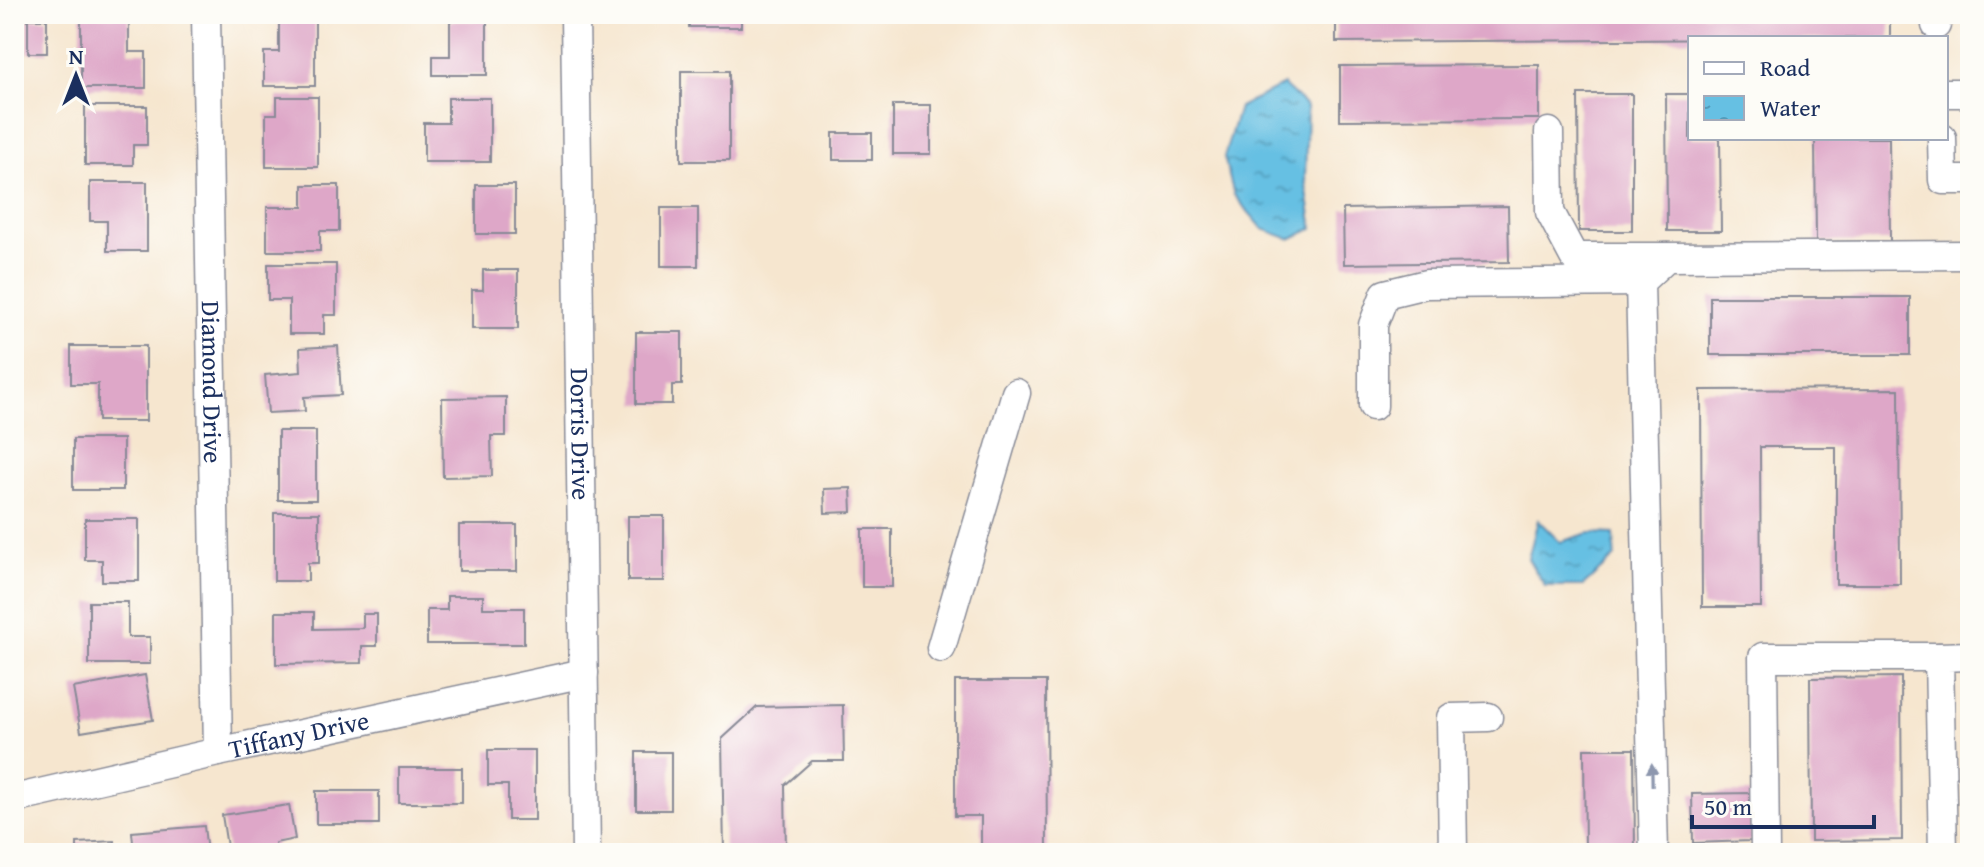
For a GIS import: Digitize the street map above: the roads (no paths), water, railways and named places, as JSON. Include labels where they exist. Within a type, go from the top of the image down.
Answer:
[{"type":"street","name":"Diamond Drive","points":[[206,14],[218,752]]},
{"type":"street","name":"Dorris Drive","points":[[575,14],[586,853]]},
{"type":"street","points":[[1948,93],[1970,93]]},
{"type":"street","points":[[1549,132],[1550,212],[1574,257],[1970,255]]},
{"type":"street","points":[[1942,140],[1943,180],[1970,180]]},
{"type":"street","points":[[1373,406],[1373,325],[1385,294],[1426,284],[1640,282],[1667,257]]},
{"type":"street","points":[[1640,282],[1654,853]]},
{"type":"street","points":[[941,648],[1016,393]]},
{"type":"street","points":[[1765,853],[1763,657],[1970,656]]},
{"type":"street","points":[[1939,657],[1943,853]]},
{"type":"street","name":"Tiffany Drive","points":[[14,799],[584,673]]},
{"type":"street","points":[[1453,853],[1451,718],[1488,717]]},
{"type":"water","points":[[1283,85],[1307,107],[1305,179],[1313,229],[1290,239],[1263,229],[1234,195],[1224,157],[1239,107]]},
{"type":"water","points":[[1538,520],[1560,542],[1589,533],[1614,534],[1615,557],[1583,586],[1545,586],[1528,559]]}]
